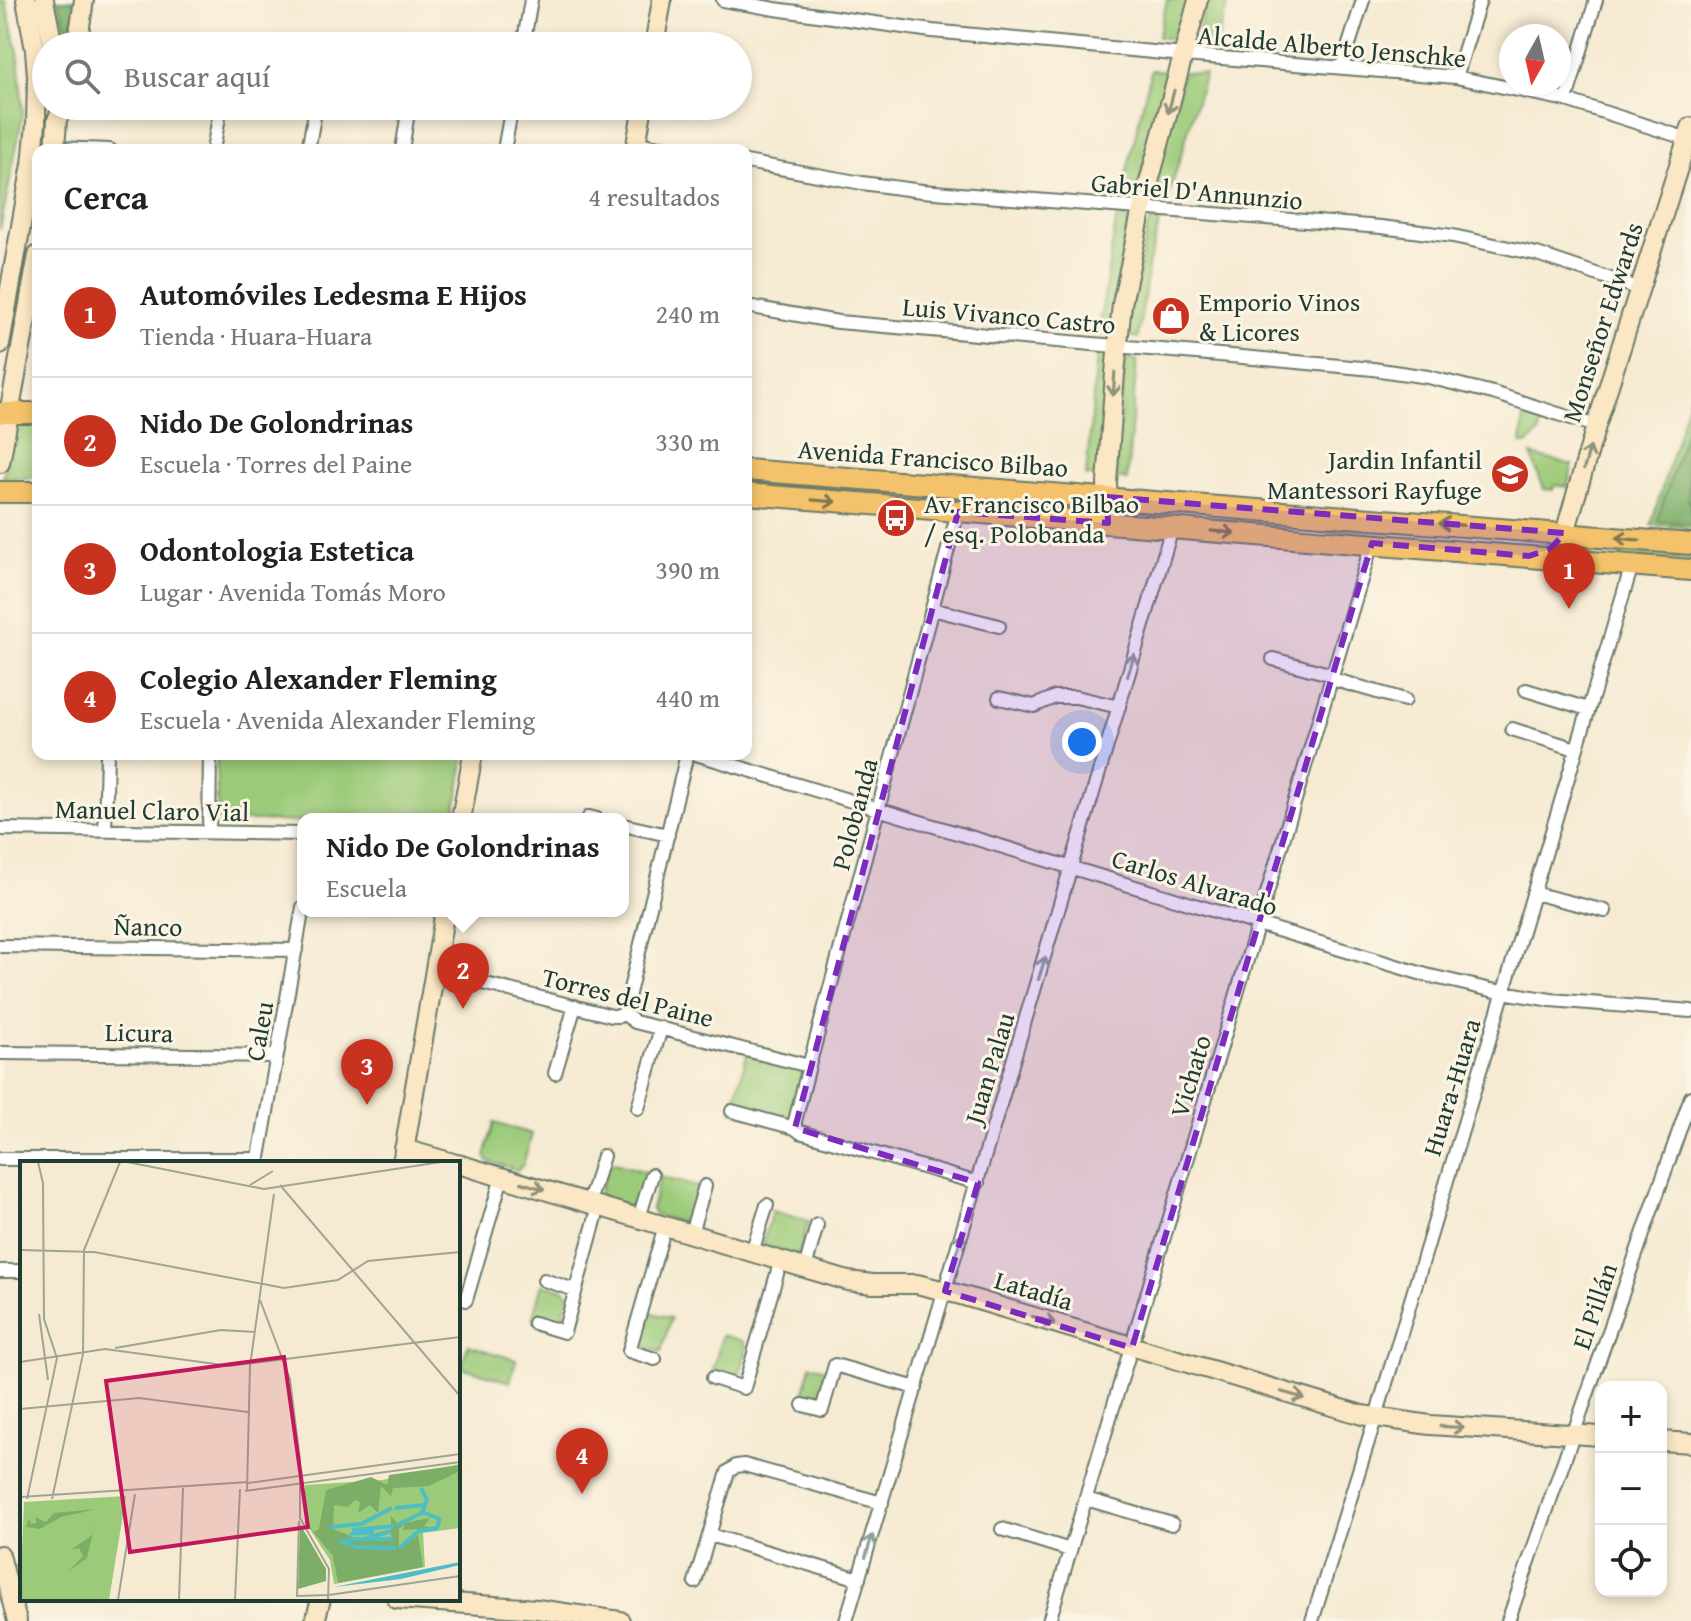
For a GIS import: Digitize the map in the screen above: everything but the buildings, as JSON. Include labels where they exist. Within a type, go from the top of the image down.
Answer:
[{"type":"main road","points":[[5,413],[32,413]]},
{"type":"main road","name":"Avenida Francisco Bilbao","points":[[752,470],[1691,544]]},
{"type":"main road","points":[[0,492],[32,492]]},
{"type":"main road","name":"Avenida Francisco Bilbao","points":[[752,498],[1372,543],[1691,570]]},
{"type":"main road","points":[[1529,556],[1550,549],[1565,533]]},
{"type":"street","points":[[26,0],[32,33]]},
{"type":"street","points":[[44,0],[50,32]]},
{"type":"street","points":[[79,32],[84,0]]},
{"type":"street","points":[[525,32],[531,0]]},
{"type":"street","points":[[656,32],[662,0]]},
{"type":"street","name":"Alcalde Alberto Jenschke","points":[[723,0],[932,31],[1456,77],[1566,100],[1690,136]]},
{"type":"street","points":[[1109,523],[1107,497],[1117,347],[1126,279],[1198,0]]},
{"type":"street","points":[[1342,67],[1363,0]]},
{"type":"street","points":[[1456,77],[1480,0]]},
{"type":"street","points":[[1566,100],[1596,0]]},
{"type":"street","points":[[34,144],[36,120]]},
{"type":"street","points":[[56,144],[58,120]]},
{"type":"street","points":[[214,144],[218,120]]},
{"type":"street","points":[[309,144],[313,120]]},
{"type":"street","points":[[403,144],[407,120]]},
{"type":"street","points":[[505,144],[509,120]]},
{"type":"street","points":[[637,144],[641,120]]},
{"type":"street","name":"Monseñor Edwards","points":[[1565,533],[1596,426],[1690,136]]},
{"type":"street","name":"Gabriel D'Annunzio","points":[[752,163],[886,187],[1381,227],[1453,236],[1537,254],[1640,289]]},
{"type":"street","points":[[0,344],[32,164]]},
{"type":"street","name":"Luis Vivanco Castro","points":[[752,307],[838,322],[1373,369],[1428,377],[1493,393],[1596,426]]},
{"type":"street","points":[[0,463],[5,413],[32,314]]},
{"type":"street","name":"Polobanda","points":[[795,1128],[958,512]]},
{"type":"street","name":"Juan Palau","points":[[846,1621],[1172,528]]},
{"type":"street","name":"Vichato","points":[[1049,1621],[1372,543]]},
{"type":"street","name":"Huara-Huara","points":[[1312,1621],[1632,565]]},
{"type":"street","points":[[932,609],[999,626]]},
{"type":"street","points":[[1273,659],[1405,700]]},
{"type":"street","points":[[1526,690],[1588,709]]},
{"type":"street","points":[[999,698],[1034,706],[1055,697],[1076,697],[1119,707]]},
{"type":"street","points":[[1512,729],[1576,749]]},
{"type":"street","points":[[105,831],[107,760]]},
{"type":"street","points":[[209,832],[210,760]]},
{"type":"street","points":[[462,813],[472,760]]},
{"type":"street","points":[[624,1014],[686,760]]},
{"type":"street","name":"Carlos Alvarado","points":[[716,760],[1426,975],[1551,1000],[1691,1011]]},
{"type":"street","points":[[629,826],[668,835]]},
{"type":"street","name":"Manuel Claro Vial","points":[[0,829],[297,834]]},
{"type":"street","points":[[1533,893],[1605,911]]},
{"type":"street","name":"Caleu","points":[[259,1161],[301,917]]},
{"type":"street","points":[[403,1156],[444,917]]},
{"type":"street","name":"Ñanco","points":[[0,946],[296,950]]},
{"type":"street","name":"Torres del Paine","points":[[435,971],[612,1016],[624,1014],[635,1022],[809,1066]]},
{"type":"street","points":[[555,1073],[575,1006]]},
{"type":"street","points":[[638,1108],[661,1028]]},
{"type":"street","name":"Licura","points":[[0,1053],[277,1056]]},
{"type":"street","name":"El Pillán","points":[[1508,1621],[1691,1097]]},
{"type":"street","points":[[732,1111],[978,1183]]},
{"type":"street","name":"Latadía","points":[[403,1156],[436,1161]]},
{"type":"street","points":[[534,1323],[564,1332],[603,1156]]},
{"type":"street","points":[[0,1159],[259,1161]]},
{"type":"street","name":"Latadía","points":[[460,1165],[848,1281],[917,1284],[945,1291],[1375,1418],[1430,1425],[1595,1436]]},
{"type":"street","points":[[639,1218],[652,1175]]},
{"type":"street","points":[[466,1300],[502,1177]]},
{"type":"street","points":[[691,1233],[705,1186]]},
{"type":"street","points":[[752,1252],[767,1205]]},
{"type":"street","points":[[805,1268],[817,1225]]},
{"type":"street","points":[[655,1359],[629,1351],[665,1226]]},
{"type":"street","points":[[713,1378],[744,1388],[781,1260]]},
{"type":"street","points":[[544,1280],[575,1290]]},
{"type":"street","points":[[803,1405],[822,1410],[828,1363],[916,1388]]},
{"type":"street","points":[[1667,1441],[1691,1443]]},
{"type":"street","points":[[695,1582],[728,1472],[736,1466],[744,1465],[882,1503]]},
{"type":"street","points":[[1086,1499],[1172,1524]]},
{"type":"street","points":[[1002,1529],[1070,1550]]},
{"type":"street","points":[[710,1535],[859,1579]]},
{"type":"street","points":[[0,1555],[17,1621]]},
{"type":"street","points":[[315,1621],[320,1601]]},
{"type":"street","points":[[426,1601],[511,1607],[620,1621]]},
{"type":"highlighted area","points":[[1107,497],[1565,533],[1550,549],[1529,556],[1372,543],[1132,1348],[945,1291],[978,1183],[795,1128],[958,512],[1108,523]]},
{"type":"green space","points":[[0,0],[5,0],[18,52],[23,114],[0,230]]},
{"type":"green space","points":[[53,0],[77,0],[71,32],[60,32]]},
{"type":"green space","points":[[58,0],[77,0],[71,32]]},
{"type":"green space","points":[[1167,0],[1189,0],[1177,40],[1158,37]]},
{"type":"green space","points":[[1207,0],[1229,0],[1216,43],[1196,40]]},
{"type":"green space","points":[[1151,70],[1168,71],[1135,197],[1120,200]]},
{"type":"green space","points":[[1183,72],[1205,74],[1166,205],[1157,202],[1152,195]]},
{"type":"green space","points":[[1117,214],[1129,223],[1109,333],[1098,335]]},
{"type":"green space","points":[[1152,220],[1160,221],[1149,262],[1138,338],[1128,336],[1127,326],[1148,225]]},
{"type":"green space","points":[[1097,354],[1104,355],[1108,364],[1099,476],[1086,476]]},
{"type":"green space","points":[[1128,360],[1137,360],[1127,480],[1115,478],[1125,364]]},
{"type":"green space","points":[[1691,392],[1691,528],[1651,525]]},
{"type":"green space","points":[[1691,414],[1691,434],[1685,463],[1689,479],[1691,524],[1657,521]]},
{"type":"green space","points":[[1524,415],[1542,418],[1539,434],[1527,444],[1521,444]]},
{"type":"green space","points":[[13,424],[32,424],[32,478],[3,477]]},
{"type":"green space","points":[[1531,455],[1573,465],[1567,487],[1554,485],[1553,490],[1544,489]]},
{"type":"green space","points":[[752,480],[1612,550],[1691,558],[1691,562],[752,484]]},
{"type":"green space","points":[[216,760],[464,760],[455,813],[297,813],[297,822],[218,820]]},
{"type":"green space","points":[[748,1050],[809,1066],[795,1128],[732,1111]]},
{"type":"green space","points":[[494,1123],[532,1134],[523,1165],[517,1170],[488,1161],[485,1156]]},
{"type":"green space","points":[[608,1161],[646,1172],[637,1203],[631,1208],[602,1199],[599,1194]]},
{"type":"green space","points":[[660,1177],[698,1187],[689,1218],[683,1223],[654,1215],[651,1209]]},
{"type":"green space","points":[[772,1211],[809,1221],[799,1255],[765,1246],[763,1241]]},
{"type":"green space","points":[[542,1284],[565,1290],[569,1296],[560,1323],[555,1326],[532,1319]]},
{"type":"green space","points":[[649,1312],[671,1318],[661,1352],[640,1346],[638,1341]]},
{"type":"green space","points":[[722,1335],[743,1341],[747,1348],[740,1374],[734,1377],[713,1371]]},
{"type":"green space","points":[[468,1345],[516,1360],[510,1382],[461,1367]]},
{"type":"green space","points":[[811,1365],[826,1369],[828,1373],[820,1398],[814,1402],[802,1398]]},
{"type":"place","name":"Emporio Vinos & Licores","points":[[1171,316]]},
{"type":"place","name":"Jardin Infantil Mantessori Rayfuge","points":[[1510,474]]},
{"type":"place","name":"Av. Francisco Bilbao / esq. Polobanda","points":[[896,518]]},
{"type":"place","name":"Automóviles Ledesma E Hijos","points":[[1569,609]]},
{"type":"place","name":"Nido De Golondrinas","points":[[463,1009]]},
{"type":"place","name":"Odontologia Estetica","points":[[367,1105]]},
{"type":"place","name":"Colegio Alexander Fleming","points":[[582,1494]]}]
